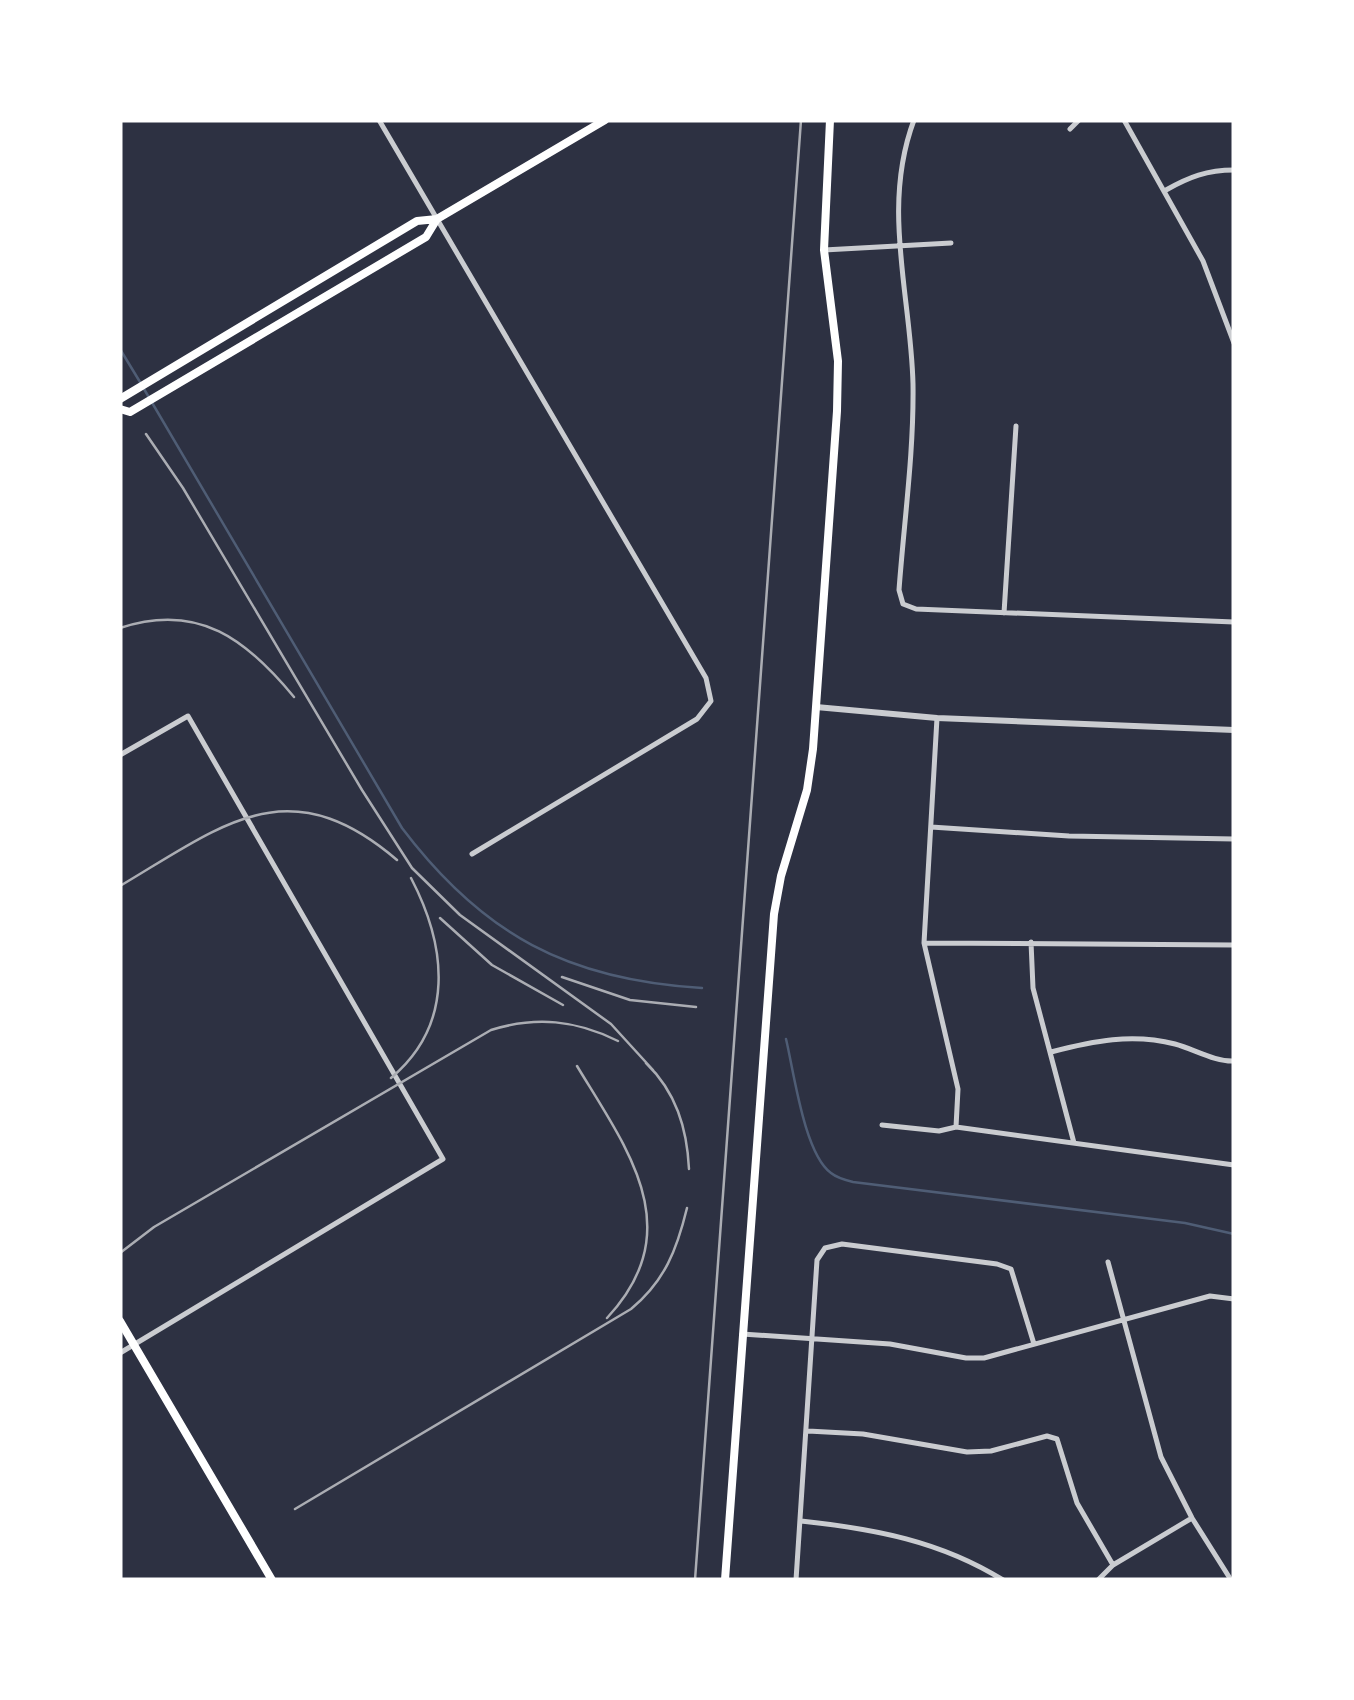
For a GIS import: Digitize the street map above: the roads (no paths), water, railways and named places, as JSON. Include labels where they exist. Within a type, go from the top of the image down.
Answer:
[{"type":"main road","points":[[120,399],[417,221],[438,219],[605,120]]},
{"type":"main road","points":[[725,1580],[774,914],[781,876],[807,790],[816,708],[838,377],[824,250],[830,120]]},
{"type":"main road","points":[[120,408],[130,412],[426,237],[438,219]]},
{"type":"main road","points":[[120,1321],[272,1580]]},
{"type":"street","points":[[379,120],[706,678],[711,701],[697,719],[472,854]]},
{"type":"street","points":[[914,120],[903,148],[898,247],[911,334],[913,388],[899,590],[903,604],[916,609],[1234,622]]},
{"type":"street","points":[[1070,129],[1078,120]]},
{"type":"street","points":[[1124,120],[1204,261],[1234,343]]},
{"type":"street","points":[[1166,190],[1190,177],[1214,170],[1234,170]]},
{"type":"street","points":[[824,250],[951,243]]},
{"type":"street","points":[[1004,613],[1016,426]]},
{"type":"street","points":[[816,708],[938,718],[1234,730]]},
{"type":"street","points":[[120,755],[188,716],[443,1158],[120,1353]]},
{"type":"street","points":[[938,718],[924,944],[958,1089],[956,1127]]},
{"type":"street","points":[[931,826],[1069,836],[1234,839]]},
{"type":"street","points":[[1031,942],[1034,988],[1074,1143]]},
{"type":"street","points":[[924,944],[1234,945]]},
{"type":"street","points":[[1052,1052],[1098,1039],[1124,1038],[1162,1041],[1234,1061]]},
{"type":"street","points":[[882,1126],[939,1130],[956,1127],[1234,1165]]},
{"type":"street","points":[[796,1580],[817,1260],[825,1248],[842,1244],[1011,1268],[1034,1344]]},
{"type":"street","points":[[1108,1262],[1161,1457],[1192,1518],[1231,1580]]},
{"type":"street","points":[[742,1334],[890,1344],[984,1358],[1210,1296],[1234,1299]]},
{"type":"street","points":[[807,1431],[863,1434],[967,1452],[991,1451],[1047,1436],[1057,1438],[1077,1503],[1113,1565]]},
{"type":"street","points":[[1098,1580],[1113,1565],[1192,1518]]},
{"type":"street","points":[[801,1520],[886,1531],[917,1540],[951,1551],[1004,1580]]},
{"type":"waterway","points":[[120,349],[140,382]]},
{"type":"waterway","points":[[144,389],[402,828],[433,865],[497,924],[532,945],[610,975],[702,988]]},
{"type":"waterway","points":[[786,1039],[807,1131],[822,1163],[838,1178],[1185,1223],[1234,1234]]},
{"type":"railway","points":[[695,1580],[801,120]]},
{"type":"railway","points":[[146,434],[183,488],[412,868],[460,915],[611,1024],[653,1070]]},
{"type":"railway","points":[[120,628],[174,620],[219,631],[258,659],[294,697]]},
{"type":"railway","points":[[120,886],[224,826],[256,815],[289,811],[322,816],[358,832],[397,860]]},
{"type":"railway","points":[[391,1078],[412,1057],[426,1034],[439,984],[432,931],[411,878]]},
{"type":"railway","points":[[440,918],[492,965],[563,1005]]},
{"type":"railway","points":[[562,977],[630,1000],[696,1007]]},
{"type":"railway","points":[[120,1253],[154,1227],[491,1030],[556,1022],[587,1028],[618,1041]]},
{"type":"railway","points":[[646,1063],[665,1086],[678,1112],[689,1169]]},
{"type":"railway","points":[[577,1066],[630,1159],[642,1190],[647,1221],[644,1253],[632,1285],[607,1318]]},
{"type":"railway","points":[[295,1509],[631,1309],[653,1287],[668,1263],[687,1208]]}]
